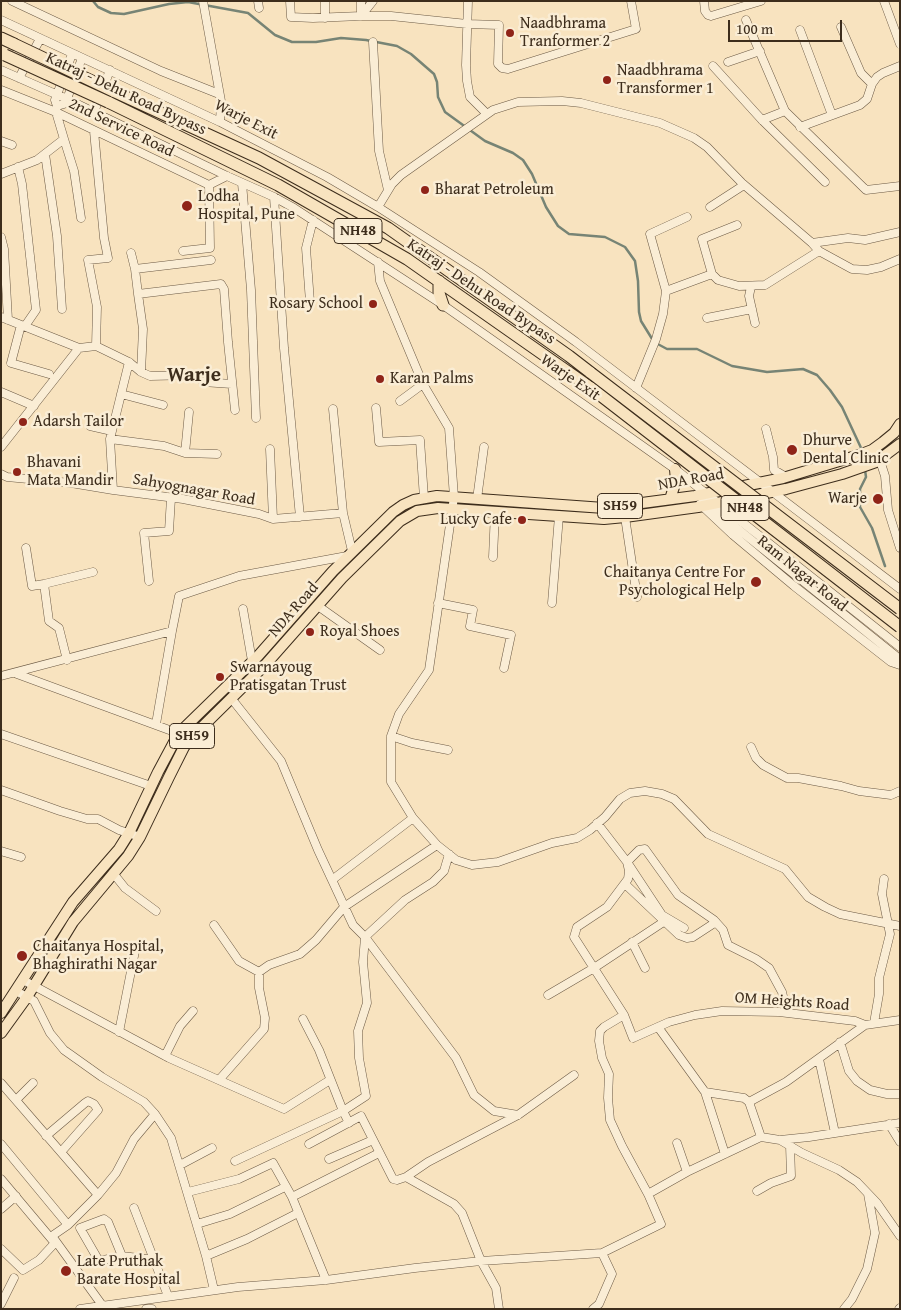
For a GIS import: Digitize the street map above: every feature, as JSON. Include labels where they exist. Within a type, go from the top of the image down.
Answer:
[{"type":"highway","name":"Katraj - Dehu Road Bypass","points":[[1,38],[278,185],[406,259],[591,388],[900,627]]},
{"type":"highway","name":"Katraj - Dehu Road Bypass","points":[[3,55],[258,158],[388,228],[569,356],[900,609]]},
{"type":"highway","points":[[439,281],[439,293],[444,305]]},
{"type":"main road","name":"SH59","points":[[761,482],[785,477],[874,449],[894,433],[900,424]]},
{"type":"main road","name":"SH59","points":[[773,491],[861,468],[878,460],[900,444]]},
{"type":"main road","points":[[670,499],[676,481],[675,469]]},
{"type":"main road","name":"NDA Road","points":[[478,499],[597,508],[670,499],[761,482]]},
{"type":"main road","name":"NDA Road","points":[[1,1033],[27,997],[78,916],[128,856],[140,838],[168,777],[191,738],[266,664],[342,578],[408,515],[417,511],[438,508],[604,519],[709,504],[773,491]]},
{"type":"main road","name":"NDA Road","points":[[1,1013],[74,902],[119,849],[180,733],[252,661],[350,554],[393,512],[403,505],[424,498],[437,496],[454,498]]},
{"type":"main road","name":"SH59","points":[[454,498],[478,499]]},
{"type":"main road","points":[[350,554],[359,561]]},
{"type":"street","points":[[12,1],[161,71],[219,94]]},
{"type":"street","points":[[203,1],[219,94],[220,122]]},
{"type":"street","points":[[290,1],[291,17],[391,16],[467,24],[499,25],[498,64],[502,68],[508,69],[636,29],[631,1]]},
{"type":"street","points":[[325,1],[325,18]]},
{"type":"street","points":[[361,1],[361,16]]},
{"type":"street","points":[[361,16],[373,1]]},
{"type":"street","points":[[468,1],[466,65],[470,97],[488,114]]},
{"type":"street","points":[[704,1],[705,11],[711,16],[761,1]]},
{"type":"street","points":[[884,1],[900,44]]},
{"type":"street","name":"Warje Exit","points":[[1,20],[220,122],[378,207],[479,272],[773,491],[900,589]]},
{"type":"street","points":[[746,20],[784,111],[866,190],[900,186]]},
{"type":"street","points":[[841,27],[862,73],[872,84]]},
{"type":"street","points":[[800,30],[832,115]]},
{"type":"street","points":[[19,78],[40,39]]},
{"type":"street","points":[[373,42],[379,151],[388,190]]},
{"type":"street","points":[[728,62],[760,51]]},
{"type":"street","points":[[72,54],[55,100],[74,171],[81,218]]},
{"type":"street","points":[[57,109],[67,99],[82,58]]},
{"type":"street","points":[[713,66],[762,120],[825,182]]},
{"type":"street","points":[[800,127],[860,105],[867,99],[872,84],[877,77],[900,66]]},
{"type":"street","name":"Warje Exit","points":[[1,70],[67,99],[226,176],[274,197],[313,220],[444,305],[675,469],[701,494]]},
{"type":"street","points":[[94,112],[110,70]]},
{"type":"street","name":"2nd Service Road","points":[[1,90],[57,109],[94,131],[209,185]]},
{"type":"street","points":[[378,207],[392,184],[413,166],[488,114],[506,105],[518,102],[562,101],[581,103],[660,123],[694,138],[707,147],[744,185],[819,251],[852,269],[867,270],[900,260]]},
{"type":"street","points":[[762,120],[784,111]]},
{"type":"street","points":[[94,131],[104,238],[108,258],[88,260],[97,307],[96,346]]},
{"type":"street","points":[[1,174],[37,160],[64,139]]},
{"type":"street","points":[[1,141],[12,145]]},
{"type":"street","points":[[45,154],[57,236],[62,309]]},
{"type":"street","points":[[18,167],[22,184],[36,310],[23,326],[11,363],[49,374]]},
{"type":"street","points":[[182,251],[210,248],[209,185],[226,176]]},
{"type":"street","points":[[242,183],[251,290],[256,418]]},
{"type":"street","points":[[710,207],[744,185]]},
{"type":"street","points":[[274,197],[284,348],[300,517]]},
{"type":"street","points":[[636,388],[656,339],[663,314],[666,290],[650,234],[688,217]]},
{"type":"street","points":[[310,302],[306,248],[313,220]]},
{"type":"street","points":[[737,225],[702,239],[712,274],[718,280],[739,286],[765,285],[819,251]]},
{"type":"street","points":[[812,243],[848,238],[865,240],[900,232]]},
{"type":"street","points":[[1,237],[4,249],[5,318],[79,348],[96,346],[129,362],[141,372],[150,376],[192,375]]},
{"type":"street","points":[[131,253],[143,329],[141,372]]},
{"type":"street","points":[[135,269],[211,260]]},
{"type":"street","points":[[378,262],[380,281],[423,384],[449,428],[454,498],[429,670],[399,714],[391,736],[391,782],[413,818],[437,845],[456,860],[472,865],[498,862],[552,843],[576,838],[597,823],[620,799],[630,793],[645,791],[662,794],[674,799],[690,813],[708,834],[785,869],[808,897],[825,907],[840,914],[900,926]]},
{"type":"street","points":[[666,290],[712,274]]},
{"type":"street","points":[[138,294],[196,286],[223,285],[236,410]]},
{"type":"street","points":[[751,287],[749,296],[755,323]]},
{"type":"street","points":[[707,318],[752,309]]},
{"type":"street","points":[[1,446],[5,436],[34,406],[79,348]]},
{"type":"street","points":[[113,490],[111,435],[129,362]]},
{"type":"street","points":[[203,382],[232,384]]},
{"type":"street","points":[[400,401],[423,384]]},
{"type":"street","points":[[1,392],[34,406]]},
{"type":"street","points":[[121,394],[163,405]]},
{"type":"street","points":[[376,408],[379,442],[420,440],[424,498]]},
{"type":"street","points":[[156,724],[178,596],[239,576],[350,554],[343,513],[334,409]]},
{"type":"street","points":[[185,453],[189,412]]},
{"type":"street","points":[[90,426],[111,435],[164,446],[185,453],[217,454]]},
{"type":"street","points":[[766,429],[773,457],[774,470],[785,477]]},
{"type":"street","points":[[478,499],[484,447]]},
{"type":"street","points":[[270,449],[273,519]]},
{"type":"street","points":[[874,449],[885,476],[888,510],[900,548]]},
{"type":"street","name":"Sahyognagar Road","points":[[1,474],[7,477],[71,483],[171,498],[259,514],[273,519],[343,513]]},
{"type":"street","name":"Ram Nagar Road","points":[[701,494],[709,504],[896,656],[900,664]]},
{"type":"street","points":[[149,582],[144,534],[169,531],[171,498]]},
{"type":"street","points":[[709,504],[900,647]]},
{"type":"street","points":[[493,557],[495,512]]},
{"type":"street","points":[[552,603],[559,516]]},
{"type":"street","points":[[625,517],[637,597]]},
{"type":"street","points":[[26,548],[32,586],[93,572]]},
{"type":"street","points":[[44,584],[49,621],[59,628],[67,660]]},
{"type":"street","points":[[438,603],[473,610],[470,626],[511,635],[504,668]]},
{"type":"street","points":[[318,606],[380,650]]},
{"type":"street","points":[[243,609],[252,661]]},
{"type":"street","points":[[1,676],[172,631]]},
{"type":"street","points":[[16,673],[191,738]]},
{"type":"street","points":[[231,698],[281,761],[353,925],[365,937],[456,1058],[474,1095],[494,1111],[518,1115]]},
{"type":"street","points":[[1,734],[151,786]]},
{"type":"street","points":[[391,736],[412,743],[448,750]]},
{"type":"street","points":[[751,747],[756,758],[787,778],[798,778],[859,791],[891,795],[900,791]]},
{"type":"street","points":[[1,790],[60,811],[87,819],[98,819],[140,838]]},
{"type":"street","points":[[332,880],[413,818]]},
{"type":"street","points":[[597,823],[627,862],[662,915],[684,928]]},
{"type":"street","points":[[259,972],[268,965],[300,954],[316,940],[344,907],[437,845]]},
{"type":"street","points":[[627,862],[639,850],[645,849],[678,895],[716,922],[723,930],[728,945],[769,968],[782,992],[787,1013]]},
{"type":"street","points":[[1,851],[21,857]]},
{"type":"street","points":[[235,1162],[343,1111],[366,1096],[359,1058],[358,1031],[367,1003],[363,962],[365,937],[405,900],[433,882],[444,871],[449,854]]},
{"type":"street","points":[[627,862],[629,871],[625,884],[679,935],[687,938],[693,937],[716,922]]},
{"type":"street","points":[[113,873],[125,888],[156,911]]},
{"type":"street","points":[[874,1023],[879,994],[878,978],[890,934],[882,894],[884,878]]},
{"type":"street","name":"OM Heights Road","points":[[625,884],[607,908],[578,927],[574,937],[624,1015],[633,1038],[669,1022],[695,1015],[722,1011],[787,1013],[855,1021],[864,1025]]},
{"type":"street","points":[[548,995],[594,968],[665,921]]},
{"type":"street","points":[[214,926],[239,961],[259,972]]},
{"type":"street","points":[[632,942],[646,968]]},
{"type":"street","points":[[119,1032],[135,952]]},
{"type":"street","points":[[219,1080],[264,1029],[266,1018],[259,988],[259,972]]},
{"type":"street","points":[[24,980],[165,1056],[284,1109],[330,1080]]},
{"type":"street","points":[[16,991],[34,1001],[50,1033],[64,1050],[102,1077],[144,1102],[155,1114],[171,1138],[188,1192],[214,1290]]},
{"type":"street","points":[[165,1056],[180,1026],[193,1011]]},
{"type":"street","points":[[80,1309],[102,1305],[122,1306],[168,1296],[214,1290],[326,1280],[481,1261],[602,1254],[661,1224],[648,1194],[610,1120],[608,1098],[609,1074],[602,1058],[599,1041],[600,1031],[624,1015]]},
{"type":"street","points":[[303,1019],[319,1050],[349,1123]]},
{"type":"street","points":[[749,1102],[786,1082],[864,1025],[900,1020]]},
{"type":"street","points":[[658,1027],[705,1092],[725,1154]]},
{"type":"street","points":[[840,1042],[849,1071],[857,1080],[870,1090],[887,1094],[900,1094]]},
{"type":"street","points":[[819,1059],[835,1133]]},
{"type":"street","points":[[309,1144],[361,1116],[393,1179],[397,1180],[406,1177],[428,1162],[518,1115],[574,1075]]},
{"type":"street","points":[[1,1083],[98,1195]]},
{"type":"street","points":[[16,1100],[33,1083]]},
{"type":"street","points":[[705,1092],[744,1098],[749,1102],[761,1137]]},
{"type":"street","points":[[46,1136],[85,1102],[88,1101],[94,1104],[98,1110],[61,1152]]},
{"type":"street","points":[[102,1305],[52,1236],[68,1225],[98,1195],[116,1173],[134,1139],[155,1114]]},
{"type":"street","points":[[648,1194],[687,1172],[761,1137],[780,1140],[900,1123]]},
{"type":"street","points":[[889,1124],[900,1142]]},
{"type":"street","points":[[329,1159],[373,1140]]},
{"type":"street","points":[[780,1140],[839,1170],[857,1182],[877,1203],[900,1236]]},
{"type":"street","points":[[678,1143],[687,1172]]},
{"type":"street","points":[[1,1144],[68,1225]]},
{"type":"street","points":[[756,1191],[791,1176],[790,1146]]},
{"type":"street","points":[[180,1165],[212,1148]]},
{"type":"street","points":[[292,1197],[379,1153]]},
{"type":"street","points":[[188,1192],[239,1179],[273,1164],[292,1197],[326,1280]]},
{"type":"street","points":[[406,1177],[454,1204],[462,1213],[481,1261],[496,1288],[499,1309]]},
{"type":"street","points":[[1,1179],[54,1242],[39,1260],[23,1270],[1,1249]]},
{"type":"street","points":[[197,1224],[230,1214],[285,1187]]},
{"type":"street","points":[[844,1309],[867,1269],[875,1233],[868,1193]]},
{"type":"street","points":[[1,1209],[16,1196]]},
{"type":"street","points":[[134,1208],[168,1296]]},
{"type":"street","points":[[206,1256],[247,1239],[298,1213]]},
{"type":"street","points":[[122,1256],[108,1222],[104,1219],[80,1228],[99,1261],[122,1256],[155,1260]]},
{"type":"street","points":[[593,1309],[599,1304],[612,1274],[602,1254]]},
{"type":"street","points":[[1,1304],[14,1278]]},
{"type":"street","points":[[146,1309],[152,1309]]},
{"type":"waterway","points":[[93,1],[98,7],[111,13],[124,14],[169,4],[188,2],[248,13],[275,35],[292,42],[316,42],[341,38],[366,40],[397,46],[411,54],[434,74],[437,82],[438,97],[445,112],[485,141],[513,153],[523,160],[532,174],[546,207],[558,226],[569,234],[605,237],[625,247],[635,261],[641,321],[654,342],[667,349],[697,349],[732,366],[767,372],[803,369],[817,375],[842,407],[862,450]]},
{"type":"waterway","points":[[865,470],[866,477],[860,489],[860,507],[872,528],[885,566]]},
{"type":"place","name":"Naadbhrama Tranformer 2","points":[[510,33]]},
{"type":"place","name":"Naadbhrama Transformer 1","points":[[607,80]]},
{"type":"place","name":"Bharat Petroleum","points":[[425,190]]},
{"type":"place","name":"Lodha Hospital, Pune","points":[[187,206]]},
{"type":"place","name":"Rosary School","points":[[373,304]]},
{"type":"place","name":"Karan Palms","points":[[380,379]]},
{"type":"place","name":"Adarsh Tailor","points":[[23,422]]},
{"type":"place","name":"Dhurve Dental Clinic","points":[[792,450]]},
{"type":"place","name":"Bhavani Mata Mandir","points":[[17,472]]},
{"type":"place","name":"Warje","points":[[878,499]]},
{"type":"place","name":"Lucky Cafe","points":[[522,520]]},
{"type":"place","name":"Chaitanya Centre For Psychological Help","points":[[756,582]]},
{"type":"place","name":"Royal Shoes","points":[[310,632]]},
{"type":"place","name":"Swarnayoug Pratisgatan Trust","points":[[220,677]]},
{"type":"place","name":"Chaitanya Hospital, Bhaghirathi Nagar","points":[[22,956]]},
{"type":"place","name":"Late Pruthak Barate Hospital","points":[[66,1271]]},
{"type":"district","name":"Warje","points":[[194,376]]}]
